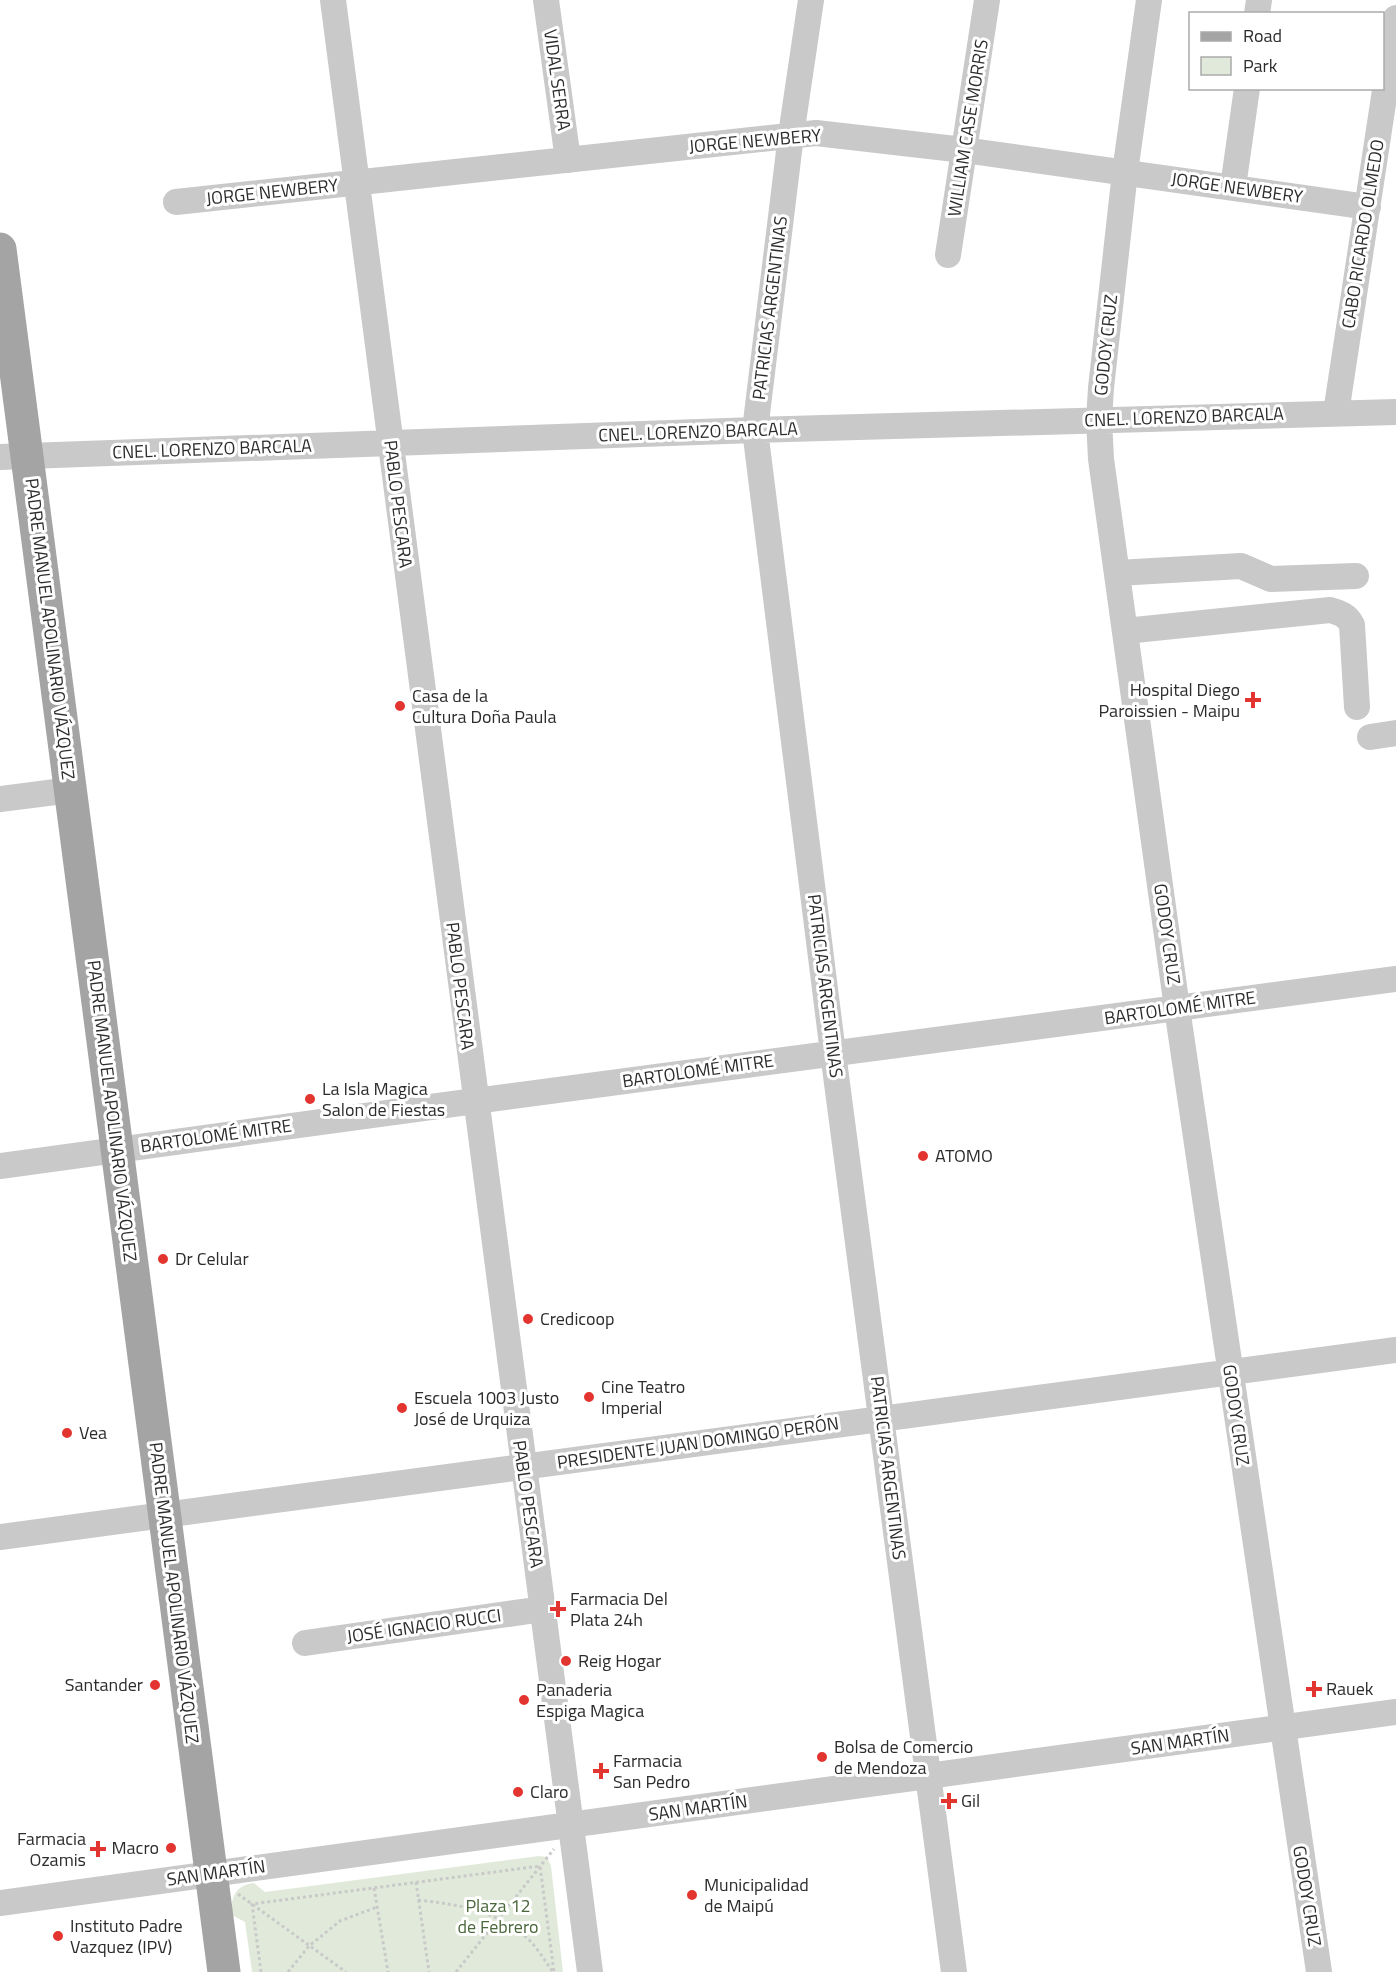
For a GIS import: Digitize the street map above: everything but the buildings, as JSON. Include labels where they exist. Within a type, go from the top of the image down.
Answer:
[{"type":"main road","name":"PADRE MANUEL APOLINARIO VÁZQUEZ","points":[[0,249],[14,456],[71,790],[224,1972]]},
{"type":"street","name":"PABLO PESCARA","points":[[333,0],[590,1972]]},
{"type":"street","name":"VIDAL SERRA","points":[[546,0],[568,159]]},
{"type":"street","name":"PATRICIAS ARGENTINAS","points":[[811,0],[791,135],[755,430],[833,1053],[954,1972]]},
{"type":"street","name":"WILLIAM CASE MORRIS","points":[[948,255],[987,0]]},
{"type":"street","name":"GODOY CRUZ","points":[[1149,0],[1125,172],[1099,420],[1101,459],[1177,1008],[1281,1728],[1319,1972]]},
{"type":"street","name":"CABO RICARDO OLMEDO","points":[[1336,413],[1368,207],[1391,86],[1396,18]]},
{"type":"street","points":[[1233,187],[1246,90]]},
{"type":"street","name":"JORGE NEWBERY","points":[[176,202],[816,133],[964,150],[1368,207]]},
{"type":"street","name":"CNEL. LORENZO BARCALA","points":[[14,456],[755,430],[1396,412]]},
{"type":"street","points":[[1117,573],[1241,566],[1271,579],[1356,576]]},
{"type":"street","points":[[1125,631],[1330,610],[1338,612],[1348,617],[1352,625],[1357,707]]},
{"type":"street","points":[[1370,737],[1396,733]]},
{"type":"street","points":[[0,799],[71,790]]},
{"type":"street","name":"BARTOLOMÉ MITRE","points":[[0,1166],[1396,979]]},
{"type":"street","name":"PRESIDENTE JUAN DOMINGO PERÓN","points":[[0,1537],[1396,1350]]},
{"type":"street","name":"JOSÉ IGNACIO RUCCI","points":[[305,1643],[543,1609]]},
{"type":"street","name":"SAN MARTÍN","points":[[0,1903],[1396,1712]]},
{"type":"path","points":[[456,1972],[572,1826]]},
{"type":"path","points":[[252,1904],[540,1866]]},
{"type":"path","points":[[540,1866],[553,1972]]},
{"type":"path","points":[[210,1874],[346,1972]]},
{"type":"path","points":[[416,1882],[429,1972]]},
{"type":"path","points":[[374,1888],[388,1972]]},
{"type":"path","points":[[418,1900],[467,1906],[499,1918],[529,1939],[553,1972]]},
{"type":"path","points":[[252,1904],[261,1972]]},
{"type":"path","points":[[288,1972],[309,1946],[340,1921],[377,1907]]},
{"type":"green space","name":"Plaza 12 de Febrero","points":[[539,1856],[547,1857],[551,1866],[563,1972],[252,1972],[245,1922],[230,1914],[236,1893],[248,1884],[254,1883],[265,1892]]},
{"type":"place","name":"Hospital Diego Paroissien - Maipu","points":[[1253,700]]},
{"type":"place","name":"Casa de la Cultura Doña Paula","points":[[400,706]]},
{"type":"place","name":"La Isla Magica Salon de Fiestas","points":[[310,1099]]},
{"type":"place","name":"ATOMO","points":[[923,1156]]},
{"type":"place","name":"Dr Celular","points":[[163,1259]]},
{"type":"place","name":"Credicoop","points":[[528,1319]]},
{"type":"place","name":"Cine Teatro Imperial","points":[[589,1397]]},
{"type":"place","name":"Escuela 1003 Justo José de Urquiza","points":[[402,1408]]},
{"type":"place","name":"Vea","points":[[67,1433]]},
{"type":"place","name":"Farmacia Del Plata 24h","points":[[558,1609]]},
{"type":"place","name":"Reig Hogar","points":[[566,1661]]},
{"type":"place","name":"Santander","points":[[155,1685]]},
{"type":"place","name":"Rauek","points":[[1314,1689]]},
{"type":"place","name":"Panaderia Espiga Magica","points":[[524,1700]]},
{"type":"place","name":"Bolsa de Comercio de Mendoza","points":[[822,1757]]},
{"type":"place","name":"Farmacia San Pedro","points":[[601,1771]]},
{"type":"place","name":"Claro","points":[[518,1792]]},
{"type":"place","name":"Gil","points":[[949,1801]]},
{"type":"place","name":"Macro","points":[[171,1848]]},
{"type":"place","name":"Farmacia Ozamis","points":[[98,1849]]},
{"type":"place","name":"Municipalidad de Maipú","points":[[692,1895]]},
{"type":"place","name":"Instituto Padre Vazquez (IPV)","points":[[58,1936]]}]
